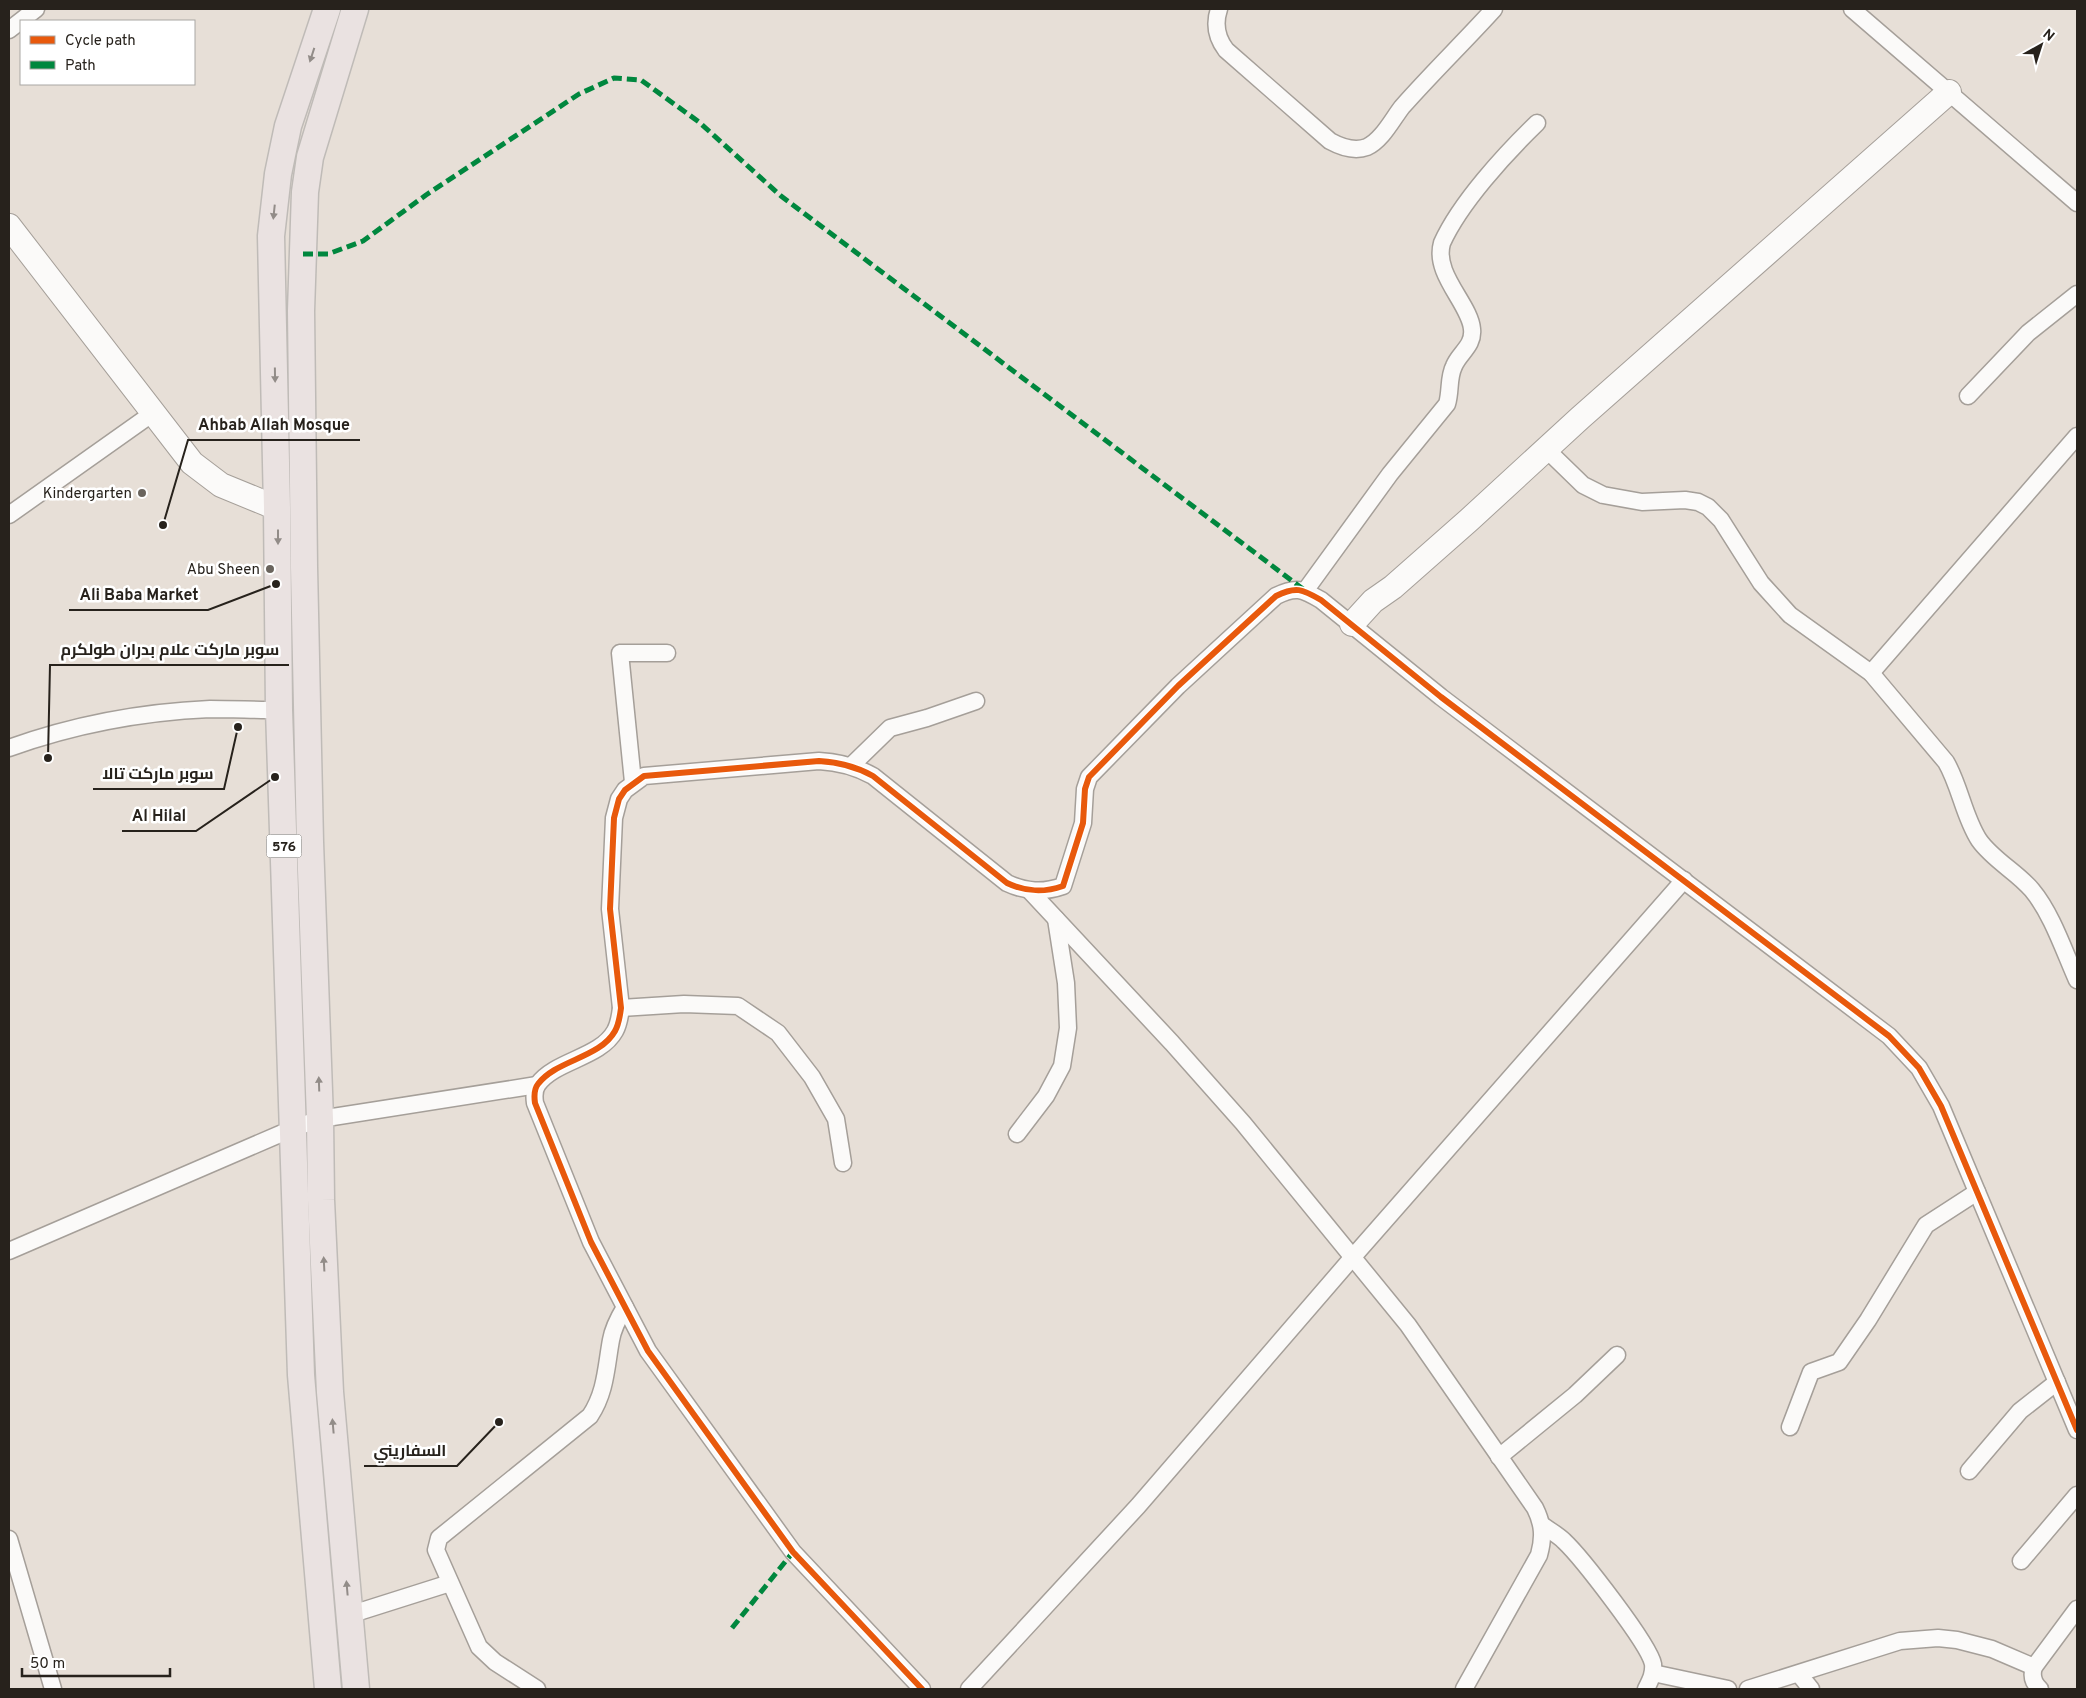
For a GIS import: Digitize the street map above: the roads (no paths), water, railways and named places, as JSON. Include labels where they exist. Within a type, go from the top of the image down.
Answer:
[{"type":"main road","name":"576","points":[[327,9],[288,126],[278,174],[272,236],[279,710],[301,1375],[328,1689]]},
{"type":"main road","name":"576","points":[[355,9],[310,157],[305,192],[301,302],[304,567],[310,842],[320,1119],[320,1200],[330,1392],[356,1689]]},
{"type":"street","points":[[22,20],[36,9]]},
{"type":"street","points":[[1219,9],[1216,18],[1217,32],[1222,45],[1230,54],[1330,141],[1339,146],[1356,149],[1366,147],[1379,138],[1403,107],[1494,9]]},
{"type":"street","points":[[1852,9],[2077,203]]},
{"type":"street","points":[[9,30],[20,21]]},
{"type":"street","points":[[1352,624],[1373,601],[1393,587],[1442,544],[1580,418],[1948,92]]},
{"type":"street","points":[[1305,591],[1390,474],[1446,404],[1450,395],[1452,369],[1458,358],[1469,346],[1473,332],[1469,318],[1456,296],[1442,262],[1440,254],[1442,244],[1476,191],[1498,164],[1537,123]]},
{"type":"street","points":[[9,226],[179,449],[206,475],[240,494],[277,508]]},
{"type":"street","points":[[1968,396],[2028,333],[2077,294]]},
{"type":"street","points":[[9,515],[153,413]]},
{"type":"street","points":[[1871,673],[2077,436]]},
{"type":"street","points":[[1547,450],[1583,484],[1603,495],[1642,502],[1685,500],[1698,502],[1708,507],[1721,520],[1761,583],[1790,615],[1871,673],[1946,762],[1954,775],[1979,840],[2031,888],[2041,902],[2077,980]]},
{"type":"street","points":[[922,1689],[793,1552],[648,1352],[591,1242],[539,1112],[534,1094],[537,1085],[547,1076],[600,1047],[609,1039],[620,1020],[621,1008],[610,909],[615,809],[619,799],[633,782],[644,776],[819,761],[851,766],[873,776],[999,878],[1018,888],[1030,891],[1042,891],[1063,886],[1083,822],[1085,789],[1089,777],[1178,686],[1276,596],[1287,591],[1305,591],[1321,600],[1441,697],[1881,1030],[1905,1052],[1919,1068],[1941,1106],[2077,1430]]},
{"type":"street","points":[[633,782],[620,653],[667,653]]},
{"type":"street","points":[[851,766],[890,728],[927,718],[976,701]]},
{"type":"street","points":[[9,748],[77,728],[145,715],[212,709],[279,710]]},
{"type":"street","points":[[969,1689],[1138,1506],[1352,1258],[1684,880]]},
{"type":"street","points":[[1030,891],[1172,1043],[1243,1123],[1408,1325],[1535,1508],[1542,1525],[1542,1543],[1539,1555],[1464,1689]]},
{"type":"street","points":[[1017,1134],[1046,1096],[1062,1066],[1068,1028],[1066,983],[1056,919]]},
{"type":"street","points":[[621,1008],[684,1004],[738,1006],[778,1033],[812,1077],[836,1119],[843,1163]]},
{"type":"street","points":[[9,1251],[294,1128],[320,1119],[537,1085]]},
{"type":"street","points":[[1790,1427],[1811,1372],[1839,1362],[1868,1320],[1926,1226],[1977,1192]]},
{"type":"street","points":[[537,1689],[495,1662],[479,1646],[436,1550],[439,1538],[590,1416],[603,1390],[611,1340],[624,1307]]},
{"type":"street","points":[[1499,1456],[1574,1395],[1617,1355]]},
{"type":"street","points":[[1969,1471],[2020,1411],[2057,1382]]},
{"type":"street","points":[[2021,1561],[2077,1495]]},
{"type":"street","points":[[1542,1525],[1564,1540],[1614,1601],[1648,1653],[1653,1673],[1646,1689]]},
{"type":"street","points":[[9,1539],[53,1689]]},
{"type":"street","points":[[350,1615],[450,1583]]},
{"type":"street","points":[[2040,1689],[2035,1686],[2032,1675],[2034,1667],[2077,1609]]},
{"type":"street","points":[[1748,1689],[1900,1642],[1938,1638],[1957,1640],[1992,1649],[2034,1667]]},
{"type":"street","points":[[1653,1673],[1728,1689]]},
{"type":"street","points":[[1799,1674],[1811,1689]]},
{"type":"place","name":"Kindergarten","points":[[142,493]]},
{"type":"place","name":"Ahbab Allah Mosque","points":[[163,525]]},
{"type":"place","name":"Abu Sheen","points":[[270,569]]},
{"type":"place","name":"Ali Baba Market","points":[[276,584]]},
{"type":"place","name":"سوبر ماركت تالا","points":[[238,727]]},
{"type":"place","name":"سوبر ماركت علام بدران طولكرم","points":[[48,758]]},
{"type":"place","name":"Al Hilal","points":[[275,777]]},
{"type":"place","name":"السفاريني","points":[[499,1422]]}]
